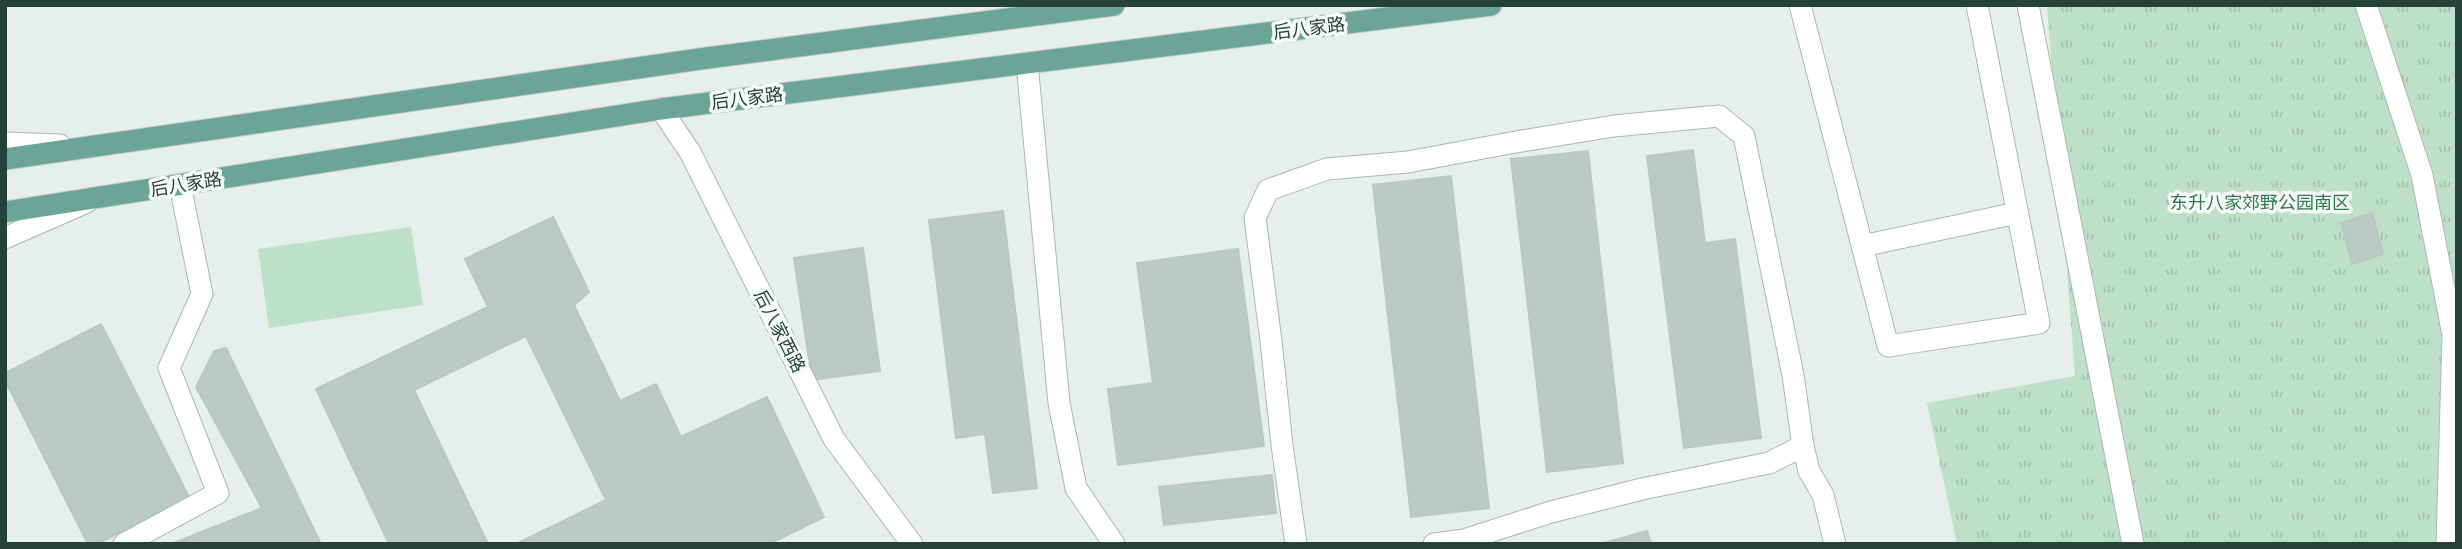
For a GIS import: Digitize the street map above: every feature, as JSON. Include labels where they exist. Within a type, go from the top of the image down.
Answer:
[{"type":"main road","points":[[5,159],[706,58],[1114,5]]},
{"type":"main road","name":"后八家路","points":[[5,212],[661,109],[1491,5]]},
{"type":"street","points":[[1800,5],[1888,346],[2039,323],[1977,5]]},
{"type":"street","points":[[2028,5],[2133,544]]},
{"type":"street","points":[[2366,5],[2422,175],[2453,335],[2447,544]]},
{"type":"street","points":[[1027,63],[1059,403],[1076,488],[1114,544]]},
{"type":"street","name":"后八家西路","points":[[661,109],[690,152],[834,439],[912,544]]},
{"type":"street","points":[[1296,544],[1255,218],[1268,190],[1327,169],[1408,162],[1614,126],[1719,116],[1744,136],[1793,375],[1802,446],[1809,471],[1823,495],[1835,544]]},
{"type":"street","points":[[5,143],[97,147]]},
{"type":"street","points":[[124,544],[218,493],[169,368],[202,294],[180,185]]},
{"type":"street","points":[[5,238],[96,198]]},
{"type":"street","points":[[1862,246],[2017,214]]},
{"type":"street","points":[[1434,544],[1464,540],[1551,512],[1616,496],[1769,463],[1802,446]]},
{"type":"green space","name":"东升八家郊野公园南区","points":[[2047,5],[2457,5],[2457,544],[1957,544],[1927,403],[2075,376]]},
{"type":"green space","points":[[411,227],[423,305],[269,328],[258,249]]},
{"type":"building","points":[[1693,150],[1705,243],[1735,239],[1761,438],[1684,448],[1647,156]]},
{"type":"building","points":[[1588,151],[1623,463],[1547,472],[1511,159]]},
{"type":"building","points":[[1451,176],[1489,508],[1411,517],[1373,185]]},
{"type":"building","points":[[1003,211],[1037,488],[993,493],[985,434],[956,438],[929,220]]},
{"type":"building","points":[[2372,213],[2383,254],[2352,264],[2341,223]]},
{"type":"building","points":[[553,217],[589,292],[574,305],[620,401],[656,384],[681,437],[767,397],[824,517],[769,544],[516,544],[606,500],[526,336],[414,390],[488,544],[389,544],[316,389],[488,307],[465,259]]},
{"type":"building","points":[[863,248],[880,371],[812,380],[794,258]]},
{"type":"building","points":[[1238,249],[1264,446],[1118,465],[1108,389],[1153,383],[1137,263]]},
{"type":"building","points":[[101,324],[189,497],[97,544],[88,544],[5,380],[5,373]]},
{"type":"building","points":[[226,348],[321,544],[171,544],[262,508],[196,387],[214,351]]},
{"type":"building","points":[[1272,475],[1276,513],[1164,525],[1159,487]]},
{"type":"building","points":[[1647,531],[1651,544],[1600,544]]}]
